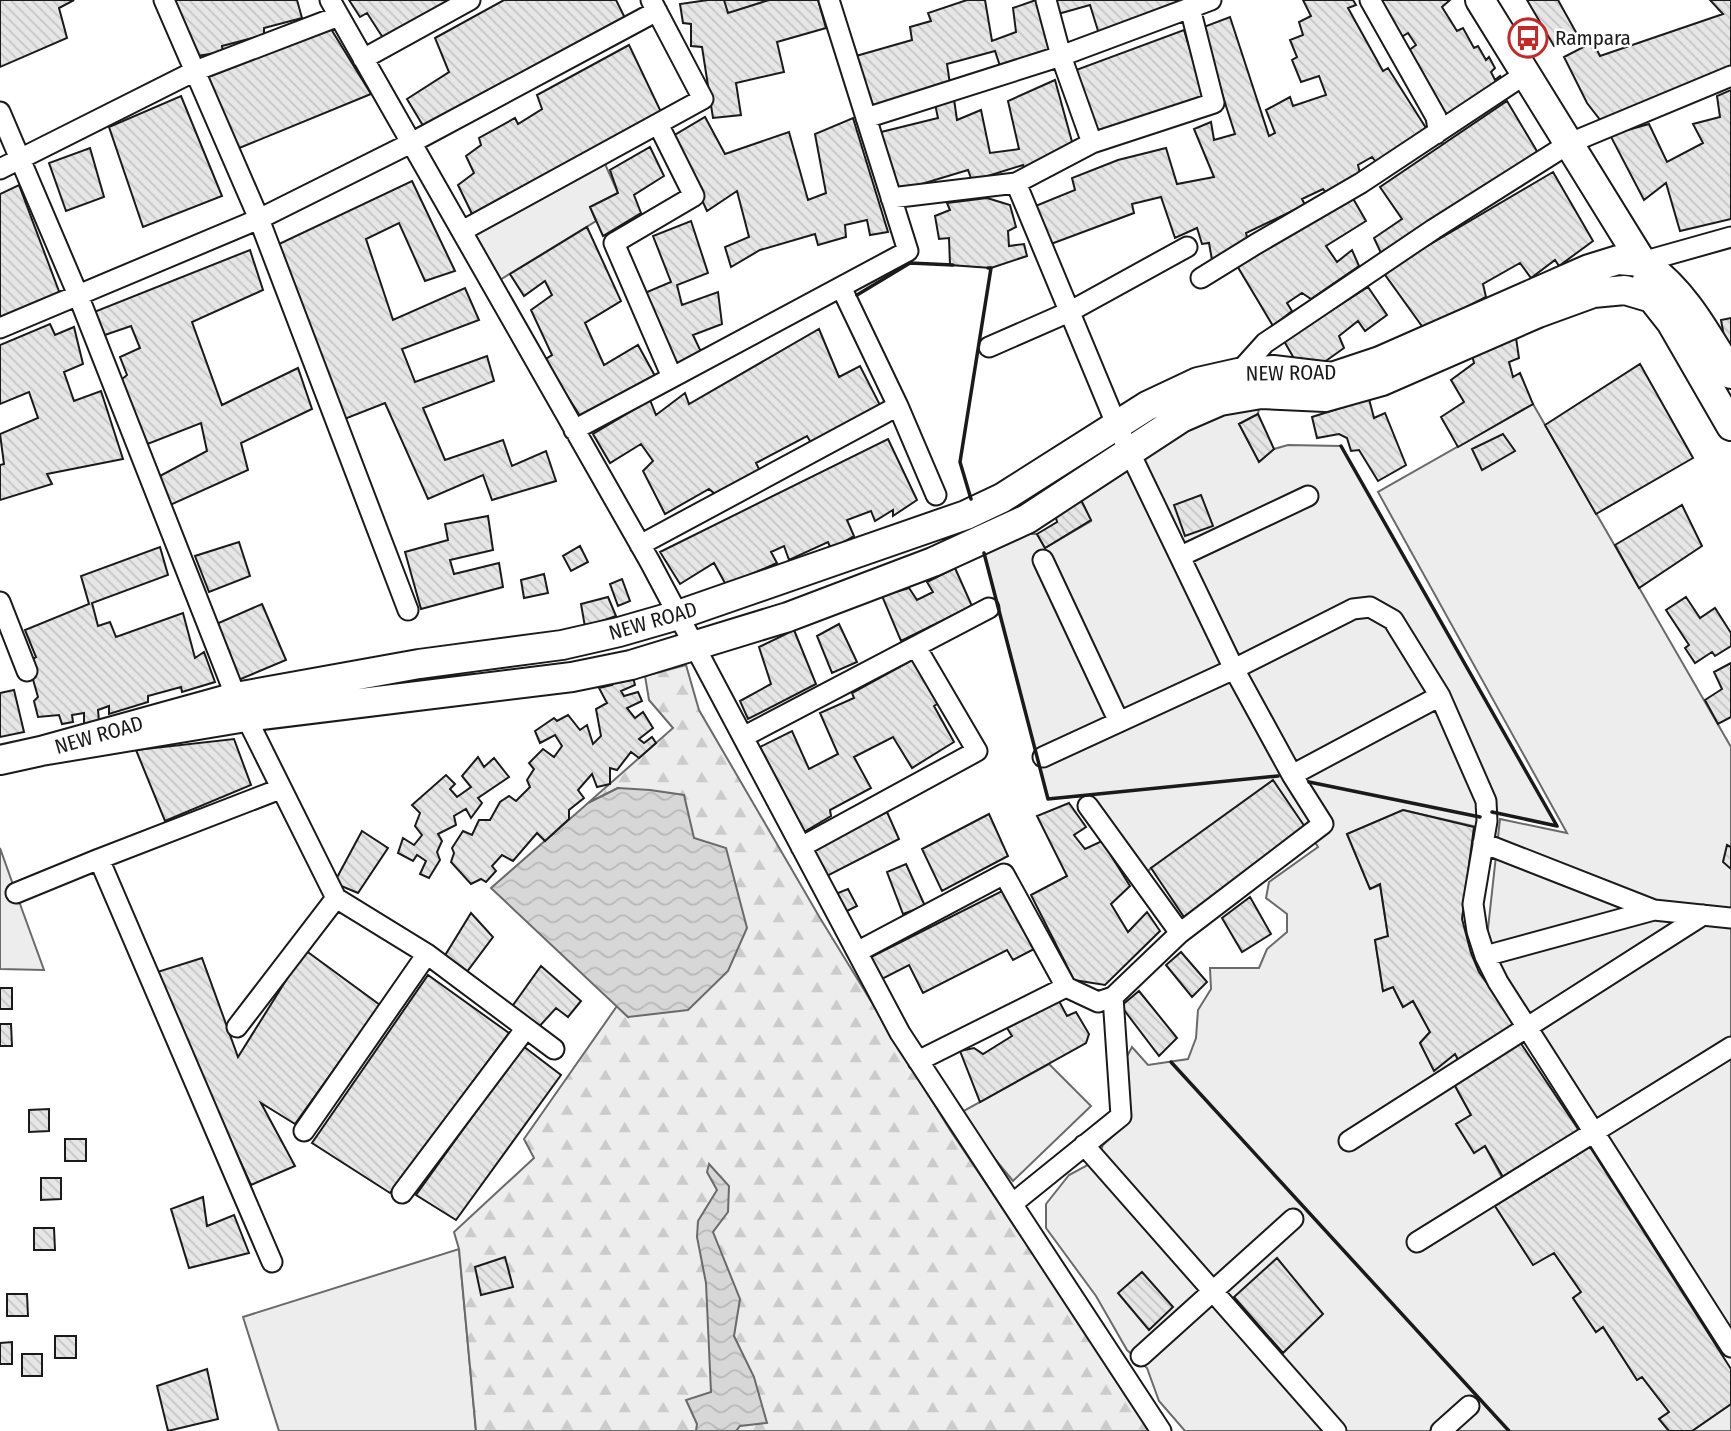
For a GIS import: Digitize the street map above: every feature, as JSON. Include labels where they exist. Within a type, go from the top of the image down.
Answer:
[{"type":"main road","points":[[1480,0],[1642,262],[1651,298],[1671,322],[1731,426]]},
{"type":"main road","name":"NEW ROAD","points":[[241,707],[572,677],[631,665],[788,617],[933,562],[1027,519],[1181,418],[1220,401],[1240,385],[1273,370],[1332,377],[1380,361],[1589,269],[1618,260],[1642,262]]},
{"type":"main road","points":[[1593,293],[1630,286],[1642,278],[1642,262]]},
{"type":"main road","points":[[1642,262],[1662,275],[1678,293],[1731,374]]},
{"type":"main road","name":"NEW ROAD","points":[[0,760],[241,707],[419,664],[562,645],[619,632],[678,615],[966,515],[1002,498],[1147,406],[1198,382],[1240,385],[1261,394],[1325,397],[1382,381],[1538,313],[1593,293],[1625,290],[1651,298]]},
{"type":"street","points":[[164,0],[259,219],[408,610]]},
{"type":"street","points":[[363,59],[470,0]]},
{"type":"street","points":[[575,429],[908,251],[829,0]]},
{"type":"street","points":[[1046,0],[1061,56],[1092,143]]},
{"type":"street","points":[[866,118],[1061,56],[1209,0]]},
{"type":"street","points":[[1370,0],[1436,117],[1436,134]]},
{"type":"street","points":[[0,328],[259,219],[411,143],[654,6],[703,99],[462,231]]},
{"type":"street","points":[[0,169],[195,71],[335,8],[640,545],[900,1033],[1161,1431]]},
{"type":"street","points":[[891,198],[1016,183],[1092,143],[1214,103],[1190,8]]},
{"type":"street","points":[[1201,278],[1362,183],[1527,74]]},
{"type":"street","points":[[1240,385],[1265,343],[1434,229],[1570,143],[1731,76]]},
{"type":"street","points":[[0,112],[78,295],[241,707],[336,898],[427,954],[554,1049]]},
{"type":"street","points":[[659,124],[694,195],[614,243],[672,377]]},
{"type":"street","points":[[857,953],[1004,874],[1066,987],[1098,1002],[1113,997],[1180,933],[1324,824],[1292,775],[1234,669],[1117,426],[1016,183]]},
{"type":"street","points":[[1642,262],[1731,237]]},
{"type":"street","points":[[989,347],[1069,312],[1187,247]]},
{"type":"street","points":[[841,287],[898,406],[936,495]]},
{"type":"street","points":[[640,545],[898,406]]},
{"type":"street","points":[[1181,556],[1308,496]]},
{"type":"street","points":[[1043,560],[1119,722]]},
{"type":"street","points":[[0,602],[27,671]]},
{"type":"street","points":[[1044,757],[1234,669],[1353,609],[1370,607],[1393,620],[1440,696],[1486,801],[1488,821],[1473,904],[1476,931],[1497,982],[1731,1347]]},
{"type":"street","points":[[743,737],[989,608]]},
{"type":"street","points":[[801,847],[978,751],[916,647]]},
{"type":"street","points":[[1292,775],[1440,696]]},
{"type":"street","points":[[16,893],[280,789]]},
{"type":"street","points":[[1088,806],[1180,933]]},
{"type":"street","points":[[1483,843],[1654,910],[1731,918]]},
{"type":"street","points":[[99,859],[272,1262]]},
{"type":"street","points":[[237,1027],[336,898]]},
{"type":"street","points":[[1485,956],[1654,910]]},
{"type":"street","points":[[1349,1141],[1703,915]]},
{"type":"street","points":[[304,1131],[427,954]]},
{"type":"street","points":[[918,1061],[1066,987]]},
{"type":"street","points":[[1012,1204],[1121,1116],[1113,997]]},
{"type":"street","points":[[402,1193],[526,1028]]},
{"type":"street","points":[[1417,1242],[1731,1047]]},
{"type":"street","points":[[1084,1145],[1336,1431]]},
{"type":"street","points":[[1141,1356],[1293,1219]]},
{"type":"street","points":[[1441,1431],[1469,1406]]},
{"type":"shaded area","points":[[601,155],[618,193],[590,207],[596,221],[495,283],[462,231]]},
{"type":"shaded area","points":[[1261,394],[1258,414],[1239,424],[1259,462],[1274,449],[1288,445],[1341,446],[1557,826],[1492,812],[1486,829],[1403,810],[1347,834],[1370,889],[1380,885],[1388,936],[1375,940],[1383,991],[1393,987],[1403,1007],[1413,1001],[1430,1032],[1420,1043],[1434,1070],[1455,1054],[1460,1063],[1454,1084],[1471,1115],[1456,1124],[1474,1152],[1485,1146],[1507,1187],[1490,1198],[1533,1264],[1554,1253],[1581,1292],[1573,1298],[1596,1332],[1603,1327],[1637,1380],[1642,1377],[1669,1412],[1659,1419],[1669,1431],[1185,1431],[1159,1401],[1147,1368],[1127,1350],[1096,1296],[1046,1228],[1046,1204],[1069,1175],[1097,1160],[1103,1145],[1124,1126],[1129,1084],[1124,1062],[1132,1047],[1148,1065],[1188,1059],[1196,1038],[1198,1010],[1211,989],[1210,968],[1259,968],[1267,949],[1287,932],[1287,914],[1266,898],[1269,882],[1318,847],[1305,827],[1151,868],[1141,879],[1088,806],[1084,796],[1048,799],[984,553],[1016,534],[1037,534],[1045,548],[1091,521],[1079,496],[1145,447]]},
{"type":"shaded area","points":[[1533,404],[1731,747],[1731,1347],[1485,956],[1500,819],[1567,833],[1378,492]]},
{"type":"shaded area","points":[[0,848],[16,893],[44,970],[0,969]]},
{"type":"shaded area","points":[[1049,1064],[1091,1106],[1013,1181],[958,1114]]},
{"type":"shaded area","points":[[459,1249],[476,1431],[279,1431],[243,1317]]},
{"type":"shaded area","points":[[1731,1404],[1731,1431],[1692,1431]]},
{"type":"green space","points":[[686,665],[699,710],[820,918],[950,1130],[1030,1249],[1153,1419],[1153,1431],[476,1431],[459,1249],[454,1232],[534,1158],[524,1139],[617,1006],[628,1017],[694,838],[618,788],[588,803],[673,728],[649,700],[645,676]]},
{"type":"water","points":[[618,788],[684,795],[694,838],[726,848],[747,928],[728,971],[688,1010],[628,1017],[491,888],[588,803]]},
{"type":"water","points":[[709,1164],[729,1186],[728,1212],[713,1232],[740,1299],[734,1336],[754,1377],[767,1423],[740,1426],[736,1431],[696,1431],[697,1424],[686,1400],[711,1392],[706,1283],[697,1237],[698,1221],[717,1190],[707,1172]]},
{"type":"building","points":[[0,0],[74,0],[59,8],[67,38],[0,67]]},
{"type":"building","points":[[173,0],[297,0],[302,18],[264,28],[264,35],[222,46],[223,52],[197,56]]},
{"type":"building","points":[[349,0],[458,0],[385,41],[367,13],[360,17]]},
{"type":"building","points":[[504,0],[616,0],[625,18],[425,129],[407,99],[449,72],[435,38]]},
{"type":"building","points":[[724,0],[728,13],[769,0],[818,0],[826,28],[777,42],[784,72],[736,83],[741,115],[713,118],[702,47],[691,46],[691,24],[683,23],[680,4]]},
{"type":"building","points":[[724,0],[769,0],[728,13]]},
{"type":"building","points":[[967,0],[985,0],[992,41],[1016,32],[1013,8],[1036,0],[1052,54],[1001,69],[995,51],[947,64],[950,84],[871,110],[856,56],[912,40],[910,27],[931,21],[928,13]]},
{"type":"building","points":[[1054,0],[1179,0],[1180,3],[1099,34],[1090,5],[1058,14]]},
{"type":"building","points":[[1303,0],[1353,0],[1356,5],[1348,8],[1383,71],[1388,68],[1426,128],[1376,162],[1372,157],[1358,165],[1360,174],[1327,194],[1323,189],[1302,199],[1305,205],[1246,233],[1248,241],[1212,260],[1209,243],[1202,244],[1197,228],[1175,238],[1161,197],[1132,204],[1134,213],[1051,244],[1033,207],[1075,190],[1072,178],[1118,160],[1166,148],[1177,184],[1214,177],[1194,129],[1211,122],[1214,140],[1235,134],[1201,28],[1230,17],[1269,136],[1275,133],[1266,110],[1290,97],[1293,106],[1326,95],[1319,76],[1301,82],[1292,60],[1297,57],[1290,40],[1303,35],[1299,22],[1311,16]]},
{"type":"building","points":[[1376,0],[1450,0],[1442,7],[1457,31],[1463,28],[1474,48],[1478,46],[1486,60],[1489,57],[1495,68],[1491,72],[1495,80],[1500,76],[1504,82],[1444,120],[1418,75],[1423,73],[1408,51],[1416,45],[1408,33],[1398,39]]},
{"type":"building","points":[[1527,0],[1558,0],[1577,34],[1554,46]]},
{"type":"building","points":[[1710,0],[1731,0],[1731,67],[1601,121],[1587,103],[1564,57],[1593,42],[1600,56],[1723,14]]},
{"type":"building","points":[[331,29],[371,94],[237,149],[208,77]]},
{"type":"building","points":[[1184,30],[1205,100],[1096,134],[1076,70]]},
{"type":"building","points":[[629,45],[662,114],[474,218],[458,185],[474,173],[466,156],[481,145],[479,138],[515,118],[518,124],[542,109],[537,95]]},
{"type":"building","points":[[1055,80],[1074,149],[1025,170],[1023,165],[972,181],[968,170],[895,192],[877,133],[938,118],[935,104],[954,99],[957,120],[981,110],[990,153],[1019,149],[1008,101]]},
{"type":"building","points":[[1731,90],[1731,219],[1680,231],[1666,183],[1644,200],[1610,135],[1649,124],[1667,162],[1703,143],[1693,124],[1720,117],[1717,96]]},
{"type":"building","points":[[181,96],[222,196],[143,227],[109,127]]},
{"type":"building","points":[[1507,101],[1538,153],[1381,253],[1374,238],[1402,219],[1380,187]]},
{"type":"building","points":[[705,117],[725,154],[789,132],[808,200],[826,193],[815,134],[853,118],[888,232],[870,235],[867,220],[845,225],[846,237],[818,245],[815,234],[760,250],[731,267],[725,247],[749,237],[737,191],[707,211],[673,136]]},
{"type":"building","points":[[650,147],[664,176],[634,195],[641,213],[603,236],[590,207],[618,193],[610,170]]},
{"type":"building","points":[[90,148],[104,197],[66,211],[49,163]]},
{"type":"building","points":[[1553,172],[1593,241],[1559,266],[1555,260],[1531,278],[1520,263],[1483,284],[1486,297],[1424,329],[1383,272]]},
{"type":"building","points":[[412,181],[455,271],[425,281],[399,223],[366,239],[393,320],[465,288],[479,320],[402,349],[415,382],[487,356],[494,381],[423,408],[445,460],[503,440],[512,466],[546,451],[556,481],[492,500],[483,475],[428,499],[385,403],[342,420],[279,244]]},
{"type":"building","points":[[19,185],[60,294],[0,321],[0,194]]},
{"type":"building","points":[[1351,195],[1366,221],[1326,246],[1337,262],[1352,250],[1359,266],[1311,299],[1302,293],[1287,303],[1292,311],[1273,326],[1236,264]]},
{"type":"building","points":[[987,198],[1010,205],[1016,227],[1008,231],[1009,246],[1024,244],[1027,256],[991,268],[950,265],[949,238],[939,239],[935,216],[950,210],[947,203]]},
{"type":"building","points":[[691,221],[708,273],[677,285],[682,305],[718,292],[722,324],[693,335],[703,356],[674,371],[640,295],[671,282],[653,236]]},
{"type":"building","points":[[587,227],[621,301],[585,323],[604,365],[638,345],[655,376],[582,419],[544,360],[552,355],[531,310],[552,295],[545,281],[524,296],[510,274]]},
{"type":"building","points":[[250,250],[263,290],[192,322],[222,405],[298,368],[312,409],[241,443],[248,470],[168,506],[158,477],[207,451],[201,423],[145,445],[121,380],[127,375],[120,357],[140,348],[131,326],[102,336],[94,312]]},
{"type":"building","points":[[1368,287],[1387,315],[1365,331],[1358,321],[1339,336],[1344,348],[1316,368],[1312,360],[1299,367],[1284,341]]},
{"type":"building","points":[[1731,318],[1731,357],[1728,358],[1721,320]]},
{"type":"building","points":[[50,324],[55,335],[74,327],[83,364],[64,372],[74,401],[101,391],[123,459],[47,474],[52,484],[0,500],[0,465],[4,464],[0,434],[38,418],[29,392],[0,404],[0,345]]},
{"type":"building","points":[[819,329],[839,377],[860,366],[881,407],[813,446],[807,436],[756,463],[760,471],[715,494],[709,489],[665,514],[643,471],[653,461],[641,444],[610,463],[593,434],[650,400],[656,415],[685,393],[689,404]]},
{"type":"building","points":[[1515,331],[1519,358],[1509,362],[1513,377],[1520,373],[1533,404],[1458,447],[1441,417],[1464,402],[1451,380],[1474,363],[1471,351]]},
{"type":"building","points":[[1640,364],[1693,458],[1596,514],[1545,425]]},
{"type":"building","points":[[1369,399],[1374,418],[1385,413],[1406,465],[1378,481],[1359,450],[1351,451],[1347,438],[1339,434],[1317,438],[1312,417]]},
{"type":"building","points":[[1258,414],[1274,449],[1259,462],[1239,424]]},
{"type":"building","points":[[1503,434],[1515,451],[1482,470],[1472,449]]},
{"type":"building","points":[[888,439],[917,500],[893,516],[893,510],[875,521],[871,511],[847,520],[854,536],[831,549],[828,542],[789,560],[784,546],[771,552],[777,563],[726,585],[714,563],[680,584],[660,552]]},
{"type":"building","points":[[1201,495],[1213,526],[1185,536],[1174,505]]},
{"type":"building","points":[[1079,496],[1091,520],[1045,548],[1037,534],[1057,522],[1055,514]]},
{"type":"building","points":[[1682,505],[1702,546],[1639,588],[1615,545]]},
{"type":"building","points":[[488,516],[493,550],[450,560],[454,574],[499,563],[503,587],[421,609],[405,552],[448,540],[445,524]]},
{"type":"building","points":[[239,542],[250,576],[209,592],[195,556]]},
{"type":"building","points":[[580,546],[588,562],[571,571],[563,556]]},
{"type":"building","points":[[160,547],[168,575],[92,603],[98,626],[110,622],[116,637],[183,613],[195,658],[204,652],[215,682],[182,692],[181,687],[148,696],[148,702],[109,714],[109,706],[98,710],[99,721],[84,724],[84,713],[72,715],[73,722],[62,724],[59,715],[38,717],[34,701],[38,697],[28,662],[36,657],[25,630],[89,604],[81,576]]},
{"type":"building","points":[[955,568],[972,606],[901,641],[882,596],[909,588],[917,600],[933,592],[927,582]]},
{"type":"building","points":[[544,574],[548,593],[524,598],[521,580]]},
{"type":"building","points":[[622,579],[630,601],[618,606],[610,584]]},
{"type":"building","points":[[608,597],[616,616],[585,627],[581,604]]},
{"type":"building","points":[[1686,597],[1700,618],[1715,608],[1731,633],[1731,646],[1715,656],[1712,652],[1695,663],[1685,648],[1689,645],[1666,610]]},
{"type":"building","points":[[262,604],[286,660],[236,681],[214,625]]},
{"type":"building","points":[[839,624],[857,662],[832,673],[817,636]]},
{"type":"building","points":[[794,630],[816,684],[748,719],[740,701],[771,684],[759,647]]},
{"type":"building","points":[[914,659],[939,703],[934,706],[954,742],[912,768],[893,737],[854,757],[871,788],[830,810],[831,816],[804,832],[760,747],[792,731],[809,769],[838,754],[820,713],[854,698],[852,693]]},
{"type":"building","points":[[1731,663],[1731,717],[1718,724],[1705,700],[1722,689],[1714,672]]},
{"type":"building","points":[[632,674],[635,685],[621,691],[624,696],[638,692],[642,701],[627,708],[635,718],[643,712],[653,728],[639,739],[644,743],[652,737],[656,743],[639,758],[631,752],[617,770],[610,768],[610,784],[597,787],[592,774],[578,790],[584,798],[569,810],[569,819],[545,841],[537,833],[513,861],[502,855],[492,866],[496,871],[486,882],[481,879],[471,884],[451,862],[454,853],[452,848],[463,831],[472,835],[479,820],[490,820],[500,802],[509,796],[516,801],[530,787],[527,780],[534,769],[529,763],[543,749],[554,757],[562,746],[555,735],[540,743],[535,731],[554,718],[557,721],[568,715],[580,730],[587,725],[593,744],[601,736],[596,709],[607,703],[599,688],[612,685],[611,680]]},
{"type":"building","points":[[14,690],[24,732],[0,737],[0,693]]},
{"type":"building","points":[[234,739],[251,785],[165,821],[136,750]]},
{"type":"building","points":[[478,757],[484,767],[494,758],[509,777],[478,798],[482,803],[471,818],[466,809],[454,816],[456,825],[438,834],[442,841],[437,852],[440,860],[429,878],[420,874],[426,861],[417,855],[413,861],[398,853],[403,838],[414,845],[422,835],[415,826],[420,813],[412,805],[446,775],[455,784],[450,789],[457,797],[471,787],[462,776]]},
{"type":"building","points":[[1273,780],[1305,827],[1184,917],[1151,868]]},
{"type":"building","points":[[1069,803],[1086,827],[1074,835],[1085,849],[1102,841],[1130,886],[1111,904],[1128,932],[1147,912],[1160,931],[1105,985],[1074,980],[1031,895],[1067,876],[1037,816]]},
{"type":"building","points":[[1403,810],[1474,827],[1462,919],[1479,972],[1517,1026],[1460,1063],[1455,1054],[1434,1071],[1420,1043],[1430,1032],[1413,1001],[1403,1007],[1393,987],[1383,991],[1375,940],[1388,936],[1380,884],[1370,889],[1347,834]]},
{"type":"building","points":[[887,812],[899,839],[827,876],[813,848]]},
{"type":"building","points":[[989,814],[1008,856],[942,891],[922,849]]},
{"type":"building","points":[[362,831],[388,848],[358,893],[334,883]]},
{"type":"building","points":[[1727,845],[1731,847],[1731,869],[1723,862]]},
{"type":"building","points":[[906,864],[925,906],[903,914],[887,872]]},
{"type":"building","points":[[848,889],[857,906],[843,913],[833,895]]},
{"type":"building","points":[[1006,889],[1036,948],[1013,960],[1007,950],[923,993],[909,965],[882,979],[871,957]]},
{"type":"building","points":[[1250,897],[1271,934],[1242,952],[1222,918]]},
{"type":"building","points":[[471,913],[493,937],[466,973],[444,957]]},
{"type":"building","points":[[305,950],[380,1005],[295,1124],[261,1103],[295,1166],[251,1185],[154,973],[202,958],[238,1057]]},
{"type":"building","points":[[1181,952],[1207,982],[1192,997],[1166,965]]},
{"type":"building","points":[[541,966],[581,1001],[568,1017],[556,1008],[538,1028],[511,1008]]},
{"type":"building","points":[[428,975],[509,1033],[390,1193],[312,1143]]},
{"type":"building","points":[[0,988],[12,988],[12,1009],[0,1009]]},
{"type":"building","points":[[1139,991],[1177,1038],[1159,1056],[1121,1006]]},
{"type":"building","points":[[1059,1001],[1067,1016],[1076,1012],[1089,1034],[1086,1043],[980,1102],[960,1051],[974,1048],[983,1054],[1012,1036],[1007,1028]]},
{"type":"building","points":[[0,1024],[11,1024],[12,1046],[0,1046]]},
{"type":"building","points":[[1520,1042],[1580,1132],[1503,1177],[1485,1146],[1474,1153],[1456,1124],[1471,1115],[1454,1084]]},
{"type":"building","points":[[523,1046],[561,1075],[456,1220],[416,1195]]},
{"type":"building","points":[[49,1109],[49,1131],[29,1132],[29,1110]]},
{"type":"building","points":[[65,1139],[86,1139],[86,1161],[65,1161]]},
{"type":"building","points":[[1590,1147],[1731,1369],[1731,1404],[1692,1431],[1669,1431],[1659,1419],[1669,1412],[1642,1377],[1637,1380],[1603,1327],[1596,1332],[1573,1298],[1581,1292],[1554,1253],[1533,1265],[1495,1206]]},
{"type":"building","points":[[41,1178],[61,1178],[61,1199],[41,1200]]},
{"type":"building","points":[[203,1197],[207,1226],[234,1215],[249,1253],[189,1268],[171,1209]]},
{"type":"building","points":[[34,1228],[54,1228],[55,1250],[34,1250]]},
{"type":"building","points":[[505,1257],[513,1287],[481,1295],[475,1267]]},
{"type":"building","points":[[1277,1258],[1323,1314],[1283,1353],[1234,1297]]},
{"type":"building","points":[[1142,1272],[1173,1307],[1149,1330],[1118,1293]]},
{"type":"building","points":[[7,1294],[27,1294],[28,1316],[7,1316]]},
{"type":"building","points":[[55,1336],[76,1336],[76,1358],[55,1358]]},
{"type":"building","points":[[12,1342],[12,1364],[0,1364],[0,1343]]},
{"type":"building","points":[[22,1354],[42,1354],[42,1376],[22,1376]]},
{"type":"building","points":[[207,1369],[218,1419],[168,1431],[157,1386]]},
{"type":"wall","points":[[857,295],[910,263],[953,265]]},
{"type":"wall","points":[[971,499],[960,462],[991,268],[988,268]]},
{"type":"wall","points":[[1341,446],[1557,826],[1492,812]]},
{"type":"wall","points":[[984,553],[1048,799],[1278,776]]},
{"type":"wall","points":[[1309,782],[1480,817]]},
{"type":"wall","points":[[1171,1062],[1509,1431]]},
{"type":"place","name":"Rampara","points":[[1528,38]]}]
